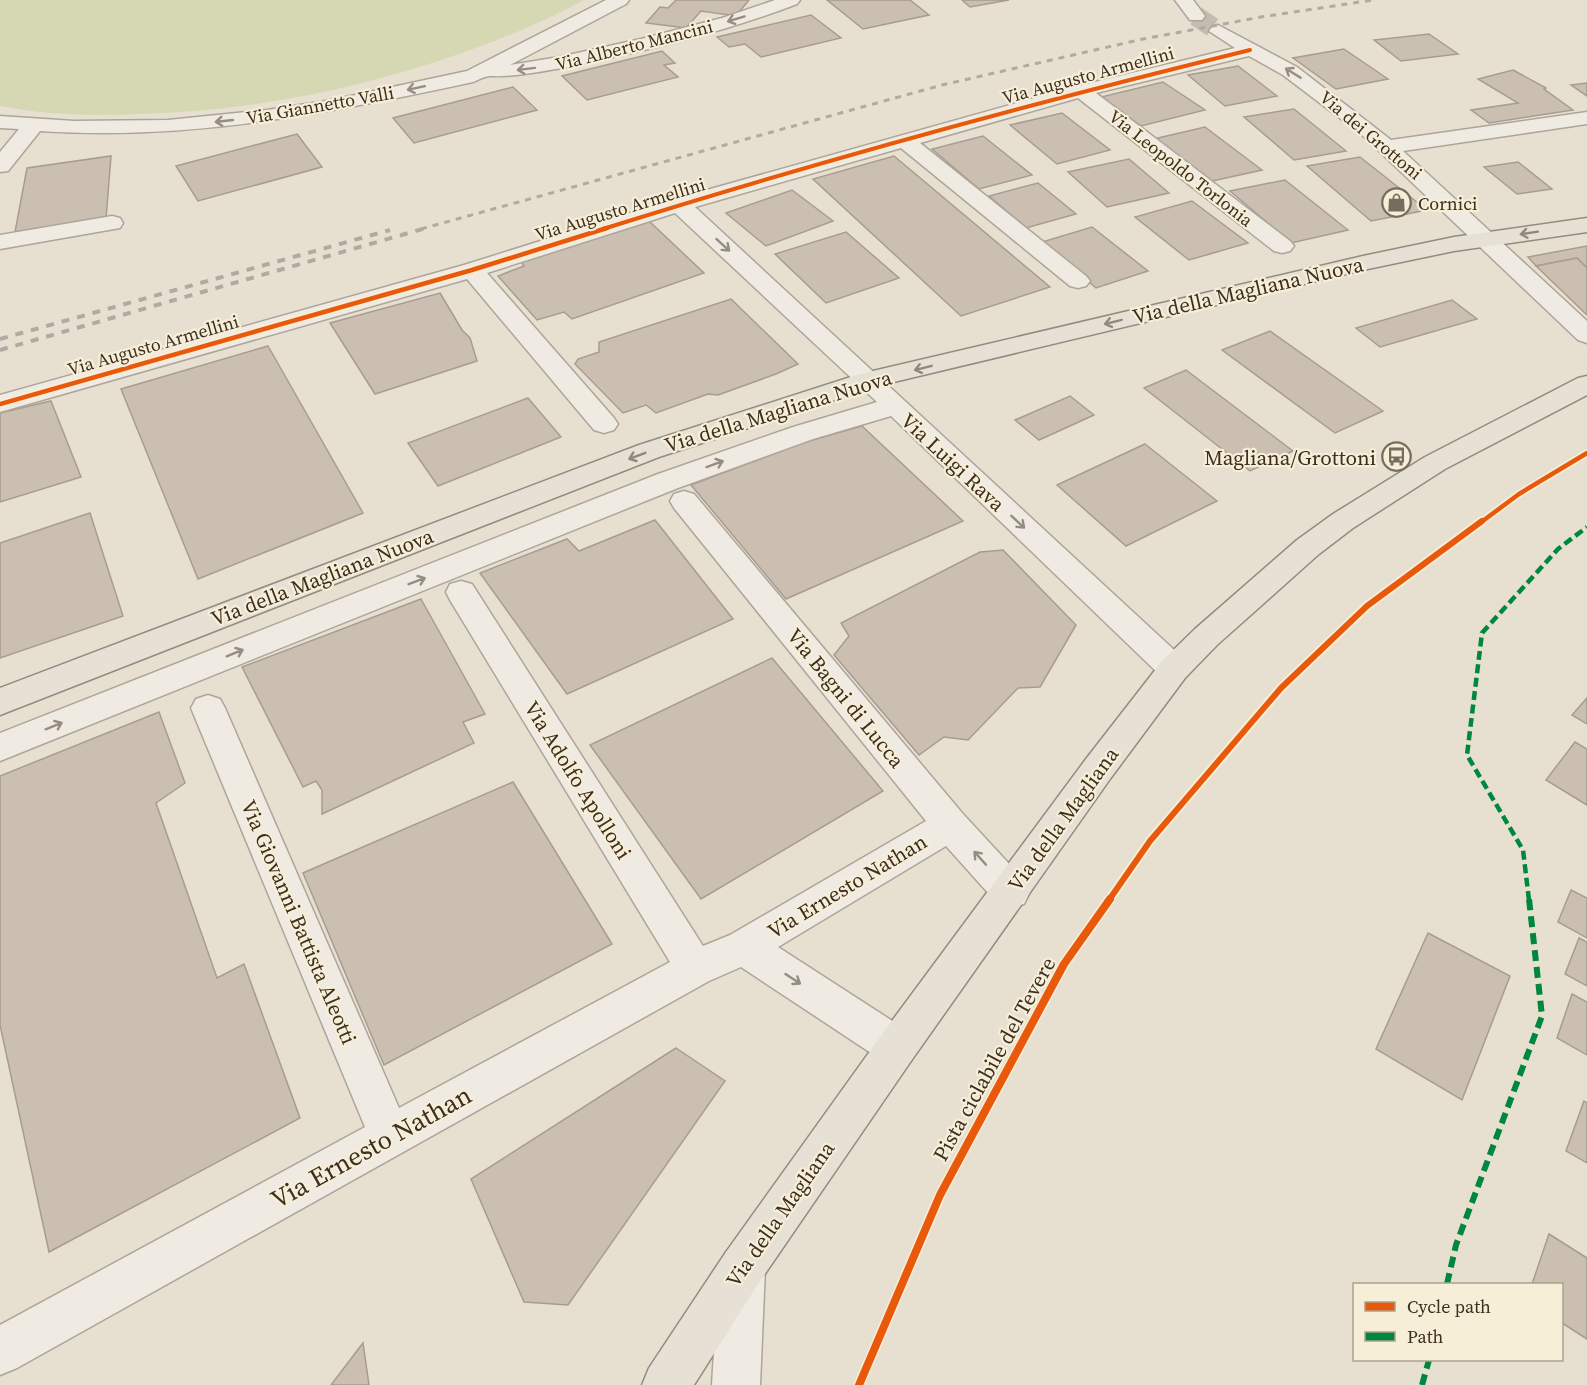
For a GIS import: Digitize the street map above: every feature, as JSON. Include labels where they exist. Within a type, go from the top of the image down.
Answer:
[{"type":"main road","name":"Via della Magliana Nuova","points":[[0,702],[649,451],[869,380],[1312,274],[1487,239],[1587,225]]},
{"type":"main road","name":"Via della Magliana","points":[[666,1385],[742,1268],[897,1047],[1098,769],[1174,669],[1282,569],[1343,521],[1435,463],[1587,384]]},
{"type":"street","name":"Via Giannetto Valli","points":[[0,122],[33,126],[168,126],[245,119],[322,108],[473,76],[620,0]]},
{"type":"street","name":"Via Alberto Mancini","points":[[473,76],[550,66],[589,58],[728,22],[791,0]]},
{"type":"street","points":[[1184,0],[1196,16]]},
{"type":"street","name":"Via dei Grottoni","points":[[1218,32],[1302,79],[1388,147],[1587,335]]},
{"type":"street","name":"Via Augusto Armellini","points":[[0,404],[472,270],[679,205],[1081,91],[1250,50]]},
{"type":"street","name":"Via Leopoldo Torlonia","points":[[1081,91],[1282,246]]},
{"type":"street","points":[[1388,147],[1587,118]]},
{"type":"street","points":[[0,166],[33,126]]},
{"type":"street","points":[[905,141],[1078,281]]},
{"type":"street","name":"Via Luigi Rava","points":[[679,205],[869,380],[1174,669]]},
{"type":"street","points":[[0,242],[112,223]]},
{"type":"street","points":[[472,270],[604,424]]},
{"type":"street","name":"Via della Magliana Nuova","points":[[0,747],[668,481],[792,437],[894,406]]},
{"type":"street","name":"Via Bagni di Lucca","points":[[684,501],[950,825],[1011,892]]},
{"type":"street","name":"Via Adolfo Apolloni","points":[[461,592],[695,968]]},
{"type":"street","name":"Via Giovanni Battista Aleotti","points":[[208,708],[390,1137]]},
{"type":"street","name":"Via Ernesto Nathan","points":[[0,1351],[695,968],[744,947],[950,825]]},
{"type":"street","name":"Via Ernesto Nathan","points":[[744,947],[897,1047]]},
{"type":"street","points":[[736,1385],[742,1268]]},
{"type":"green space","points":[[0,0],[584,0],[538,23],[475,48],[420,67],[341,88],[222,108],[105,115],[52,113],[0,106]]},
{"type":"building","points":[[676,0],[749,0],[736,16],[701,11],[686,28],[646,23],[660,7],[668,8]]},
{"type":"building","points":[[827,0],[910,0],[929,15],[863,29]]},
{"type":"building","points":[[962,0],[1009,0],[970,7]]},
{"type":"building","points":[[811,15],[841,38],[761,57],[745,44],[729,47],[717,37]]},
{"type":"building","points":[[1429,34],[1458,54],[1401,61],[1374,40]]},
{"type":"building","points":[[1344,49],[1388,79],[1336,89],[1293,58]]},
{"type":"building","points":[[662,51],[675,63],[664,65],[678,77],[587,100],[562,76]]},
{"type":"building","points":[[1238,66],[1277,96],[1225,106],[1188,75]]},
{"type":"building","points":[[1513,70],[1546,88],[1544,89],[1573,110],[1489,123],[1471,110],[1518,103],[1478,79]]},
{"type":"building","points":[[1163,82],[1205,110],[1141,126],[1101,97]]},
{"type":"building","points":[[1587,83],[1587,96],[1571,85]]},
{"type":"building","points":[[513,87],[537,110],[414,143],[393,118]]},
{"type":"building","points":[[1294,109],[1346,151],[1294,160],[1244,117]]},
{"type":"building","points":[[1062,113],[1110,150],[1057,164],[1010,125]]},
{"type":"building","points":[[1205,127],[1262,170],[1208,182],[1154,139]]},
{"type":"building","points":[[297,134],[322,167],[198,201],[176,166]]},
{"type":"building","points":[[983,136],[1032,175],[979,189],[932,149]]},
{"type":"building","points":[[111,156],[106,219],[15,232],[27,168]]},
{"type":"building","points":[[894,156],[1050,287],[961,316],[813,179]]},
{"type":"building","points":[[1360,157],[1427,210],[1371,221],[1307,166]]},
{"type":"building","points":[[1129,159],[1169,193],[1107,207],[1068,172]]},
{"type":"building","points":[[1518,162],[1552,189],[1517,194],[1484,167]]},
{"type":"building","points":[[1285,180],[1348,230],[1291,243],[1230,191]]},
{"type":"building","points":[[1038,183],[1076,214],[1026,228],[989,196]]},
{"type":"building","points":[[792,190],[833,221],[766,246],[726,213]]},
{"type":"building","points":[[1192,201],[1248,243],[1189,260],[1135,217]]},
{"type":"building","points":[[649,221],[704,273],[572,319],[564,312],[537,320],[498,276],[524,266],[520,260]]},
{"type":"building","points":[[1092,227],[1148,271],[1096,288],[1042,242]]},
{"type":"building","points":[[846,232],[899,278],[826,303],[775,254]]},
{"type":"building","points":[[1587,246],[1587,268],[1577,258],[1536,266],[1528,257]]},
{"type":"building","points":[[1577,258],[1587,268],[1587,315],[1536,266]]},
{"type":"building","points":[[440,293],[462,330],[470,338],[477,361],[375,394],[330,323]]},
{"type":"building","points":[[731,299],[798,364],[718,395],[708,394],[656,413],[646,405],[623,413],[575,364],[578,359],[599,352],[599,342]]},
{"type":"building","points":[[1452,300],[1477,319],[1380,347],[1356,328]]},
{"type":"building","points":[[1270,331],[1383,411],[1335,433],[1222,350]]},
{"type":"building","points":[[268,346],[363,513],[198,579],[121,389]]},
{"type":"building","points":[[1186,370],[1293,451],[1250,471],[1144,388]]},
{"type":"building","points":[[1070,396],[1094,415],[1039,440],[1015,420]]},
{"type":"building","points":[[528,398],[561,437],[438,486],[408,443]]},
{"type":"building","points":[[51,401],[81,477],[0,502],[0,413]]},
{"type":"building","points":[[862,426],[963,521],[786,599],[691,485],[802,443]]},
{"type":"building","points":[[1145,444],[1217,501],[1126,546],[1057,485]]},
{"type":"building","points":[[90,513],[123,616],[0,658],[0,543]]},
{"type":"building","points":[[655,520],[733,619],[567,694],[480,573],[567,539],[579,551]]},
{"type":"building","points":[[1003,550],[1076,625],[1040,687],[1018,688],[968,740],[944,737],[919,755],[834,655],[849,636],[841,623],[980,552]]},
{"type":"building","points":[[421,599],[485,714],[463,722],[474,743],[322,814],[322,790],[316,781],[303,787],[242,667]]},
{"type":"building","points":[[772,658],[883,791],[701,899],[590,745]]},
{"type":"building","points":[[1587,698],[1587,724],[1572,715]]},
{"type":"building","points":[[159,712],[185,783],[156,803],[217,978],[244,964],[300,1118],[49,1252],[0,1025],[0,776]]},
{"type":"building","points":[[1575,742],[1587,749],[1587,805],[1546,780]]},
{"type":"building","points":[[513,782],[612,944],[384,1065],[303,873]]},
{"type":"building","points":[[1571,890],[1587,898],[1587,938],[1558,922]]},
{"type":"building","points":[[1428,933],[1510,976],[1462,1100],[1376,1049]]},
{"type":"building","points":[[1579,938],[1587,942],[1587,986],[1565,974]]},
{"type":"building","points":[[1572,994],[1587,1002],[1587,1055],[1557,1038]]},
{"type":"building","points":[[676,1048],[725,1081],[568,1305],[524,1302],[471,1179]]},
{"type":"building","points":[[1584,1101],[1587,1103],[1587,1163],[1566,1151]]},
{"type":"building","points":[[1549,1234],[1587,1258],[1587,1339],[1563,1324],[1563,1283],[1532,1283]]},
{"type":"building","points":[[363,1343],[369,1385],[331,1385]]},
{"type":"tunnel","points":[[1196,16],[1218,31]]},
{"type":"railway","points":[[421,229],[942,85],[1143,39],[1261,17],[1373,0]]},
{"type":"railway","points":[[0,350],[426,228]]},
{"type":"railway","points":[[0,339],[390,230]]},
{"type":"marked path","points":[[1447,1283],[1456,1245],[1542,1016],[1523,850],[1467,755],[1482,633],[1558,549],[1587,527]]},
{"type":"marked path","points":[[1422,1385],[1429,1361]]},
{"type":"cycle path","points":[[0,404],[472,270],[679,205],[1081,91],[1250,50]]},
{"type":"cycle path","name":"Pista ciclabile del Tevere","points":[[859,1385],[940,1195],[1064,964],[1150,841],[1281,688],[1367,606],[1519,494],[1587,453]]},
{"type":"place","name":"Cornici","points":[[1397,203]]},
{"type":"place","name":"Magliana/Grottoni","points":[[1397,457]]}]
